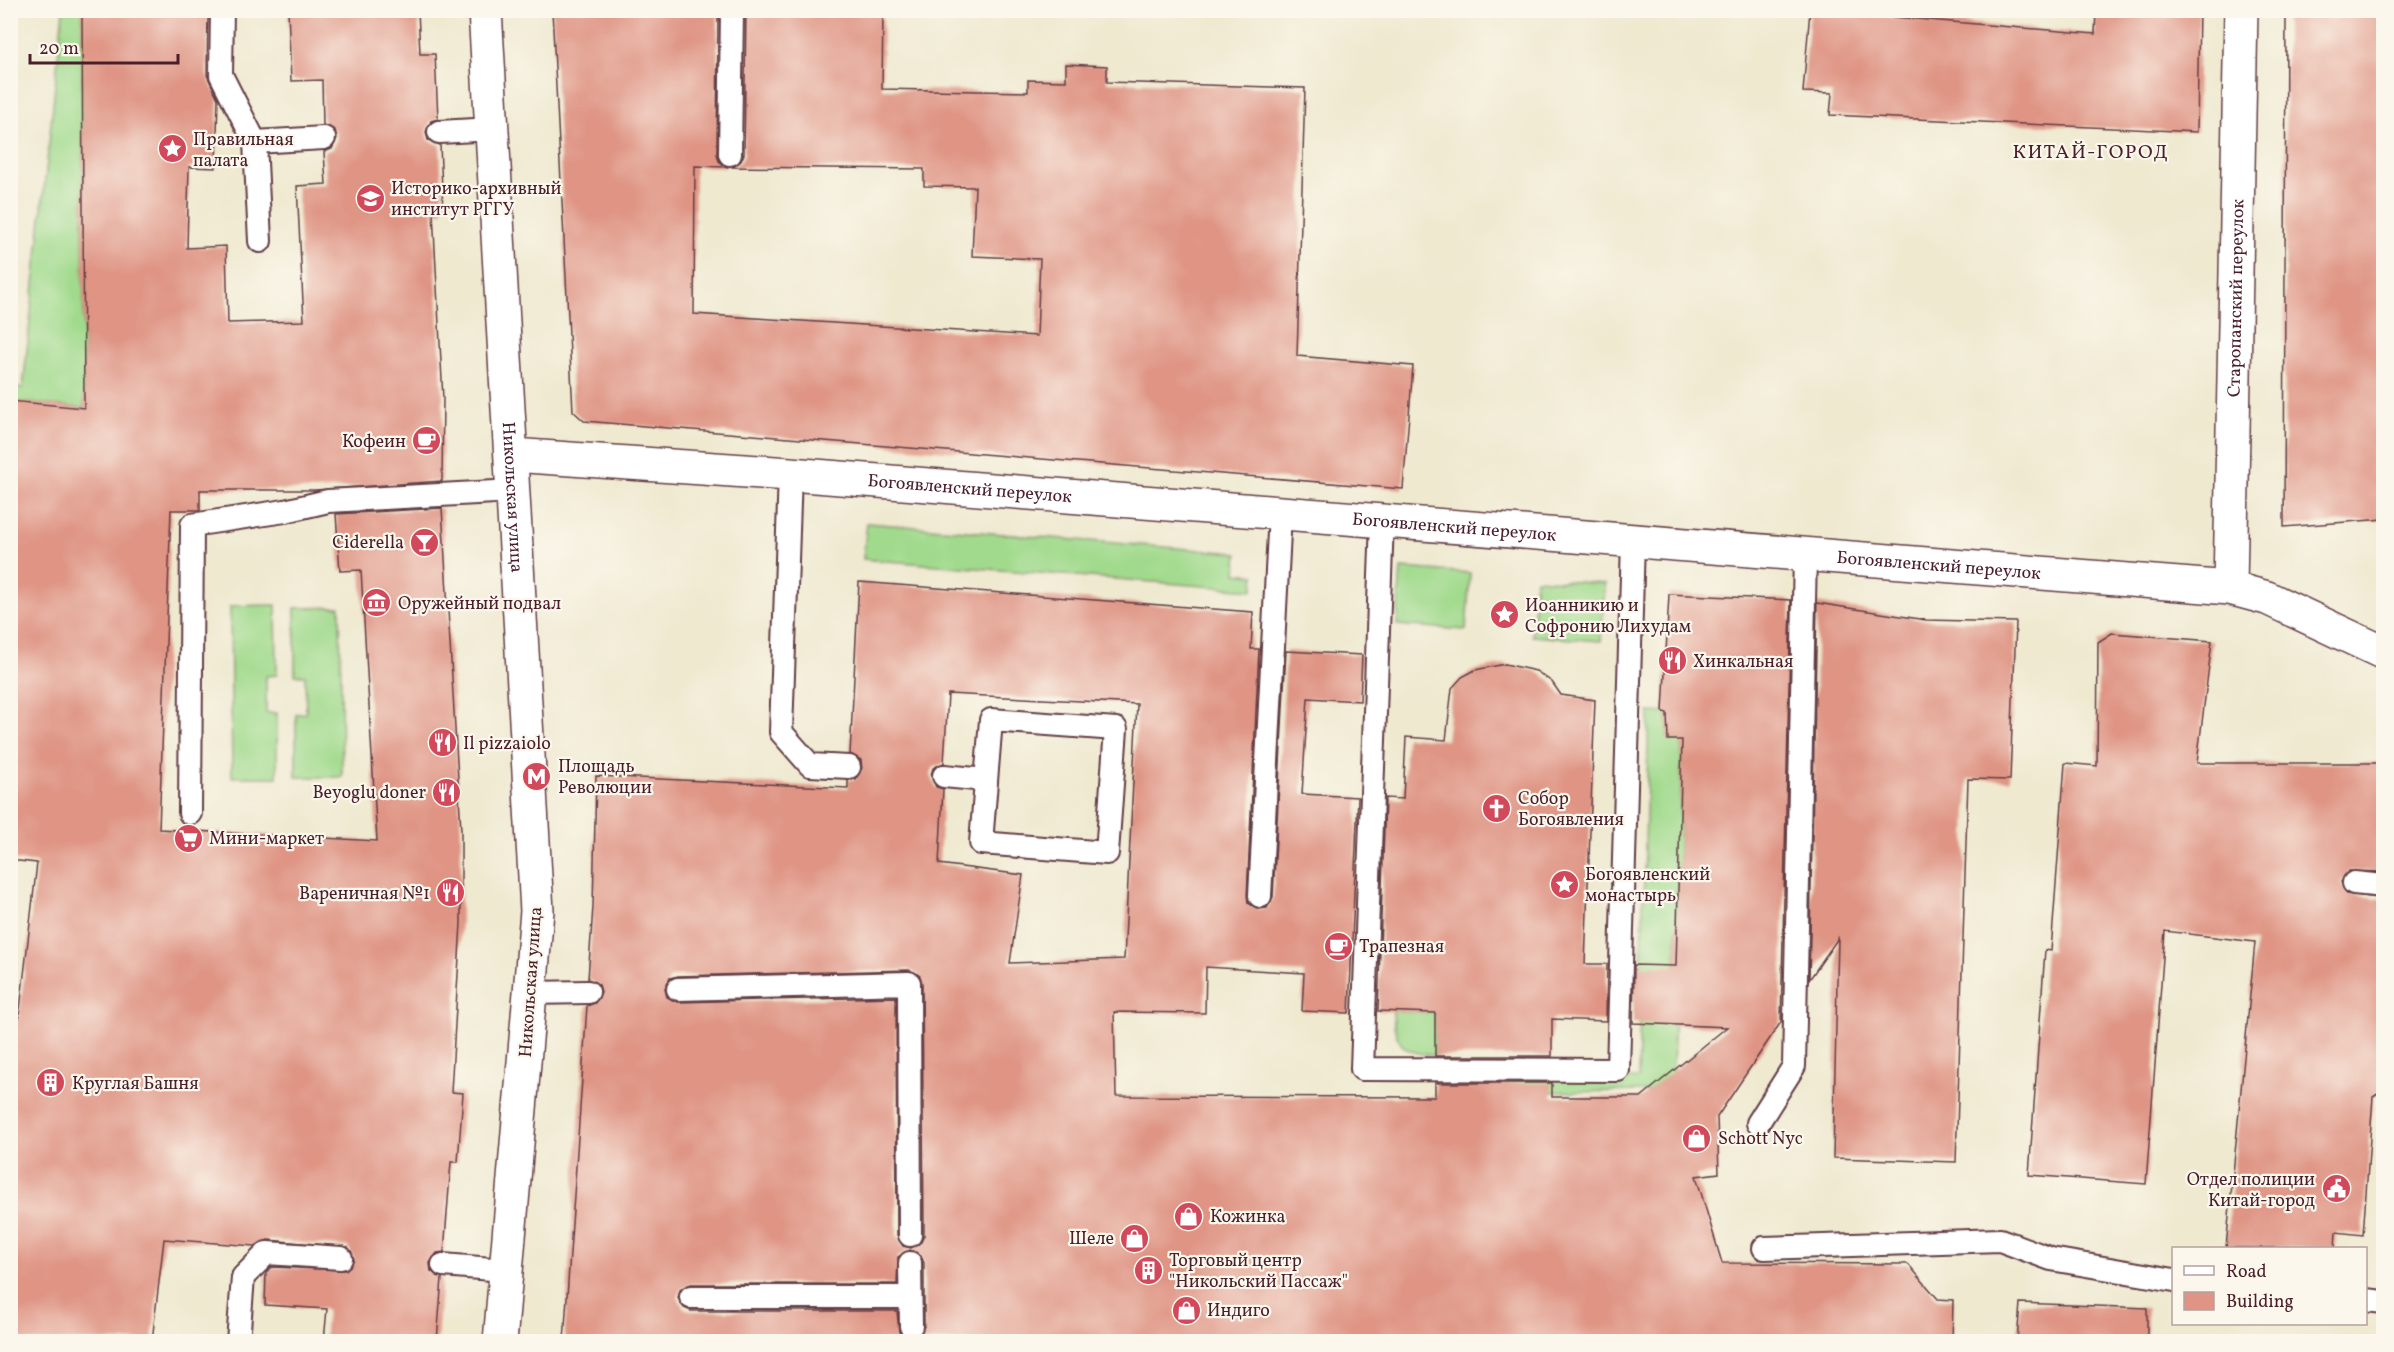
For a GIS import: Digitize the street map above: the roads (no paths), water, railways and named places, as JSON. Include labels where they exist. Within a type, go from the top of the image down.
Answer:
[{"type":"street","name":"Никольская улица","points":[[485,10],[537,911],[504,1270],[500,1341]]},
{"type":"street","name":"Старопанский переулок","points":[[2230,588],[2241,10]]},
{"type":"street","name":"Богоявленский переулок","points":[[512,454],[2230,588],[2267,598],[2384,653]]},
{"type":"lane","points":[[222,10],[221,75],[255,142],[260,241]]},
{"type":"lane","points":[[730,154],[732,10]]},
{"type":"lane","points":[[439,132],[493,129]]},
{"type":"lane","points":[[255,142],[324,138]]},
{"type":"lane","points":[[790,474],[781,732],[810,765],[849,767]]},
{"type":"lane","points":[[190,813],[192,525],[285,511],[328,501],[513,491]]},
{"type":"lane","points":[[1260,897],[1280,513]]},
{"type":"lane","points":[[1382,521],[1362,1069],[1618,1070],[1633,540]]},
{"type":"lane","points":[[1758,1123],[1794,1066],[1805,555]]},
{"type":"lane","points":[[991,720],[1116,729],[1107,853],[981,843],[986,780],[991,720]]},
{"type":"lane","points":[[944,776],[986,780]]},
{"type":"lane","points":[[2354,884],[2384,886]]},
{"type":"lane","points":[[678,989],[909,983],[910,1235]]},
{"type":"lane","points":[[531,993],[588,992]]},
{"type":"lane","points":[[1764,1248],[2000,1240],[2051,1259],[2172,1280]]},
{"type":"lane","points":[[238,1341],[243,1276],[267,1253],[341,1258]]},
{"type":"lane","points":[[910,1263],[911,1326]]},
{"type":"lane","points":[[443,1265],[504,1270]]},
{"type":"lane","points":[[692,1297],[910,1297]]},
{"type":"lane","points":[[2367,1300],[2384,1302]]},
{"type":"place","name":"Правильная палата","points":[[172,149]]},
{"type":"place","name":"Историко-архивный институт РГГУ","points":[[370,198]]},
{"type":"place","name":"Кофеин","points":[[427,441]]},
{"type":"place","name":"Ciderella","points":[[425,542]]},
{"type":"place","name":"Оружейный подвал","points":[[377,603]]},
{"type":"place","name":"Иоанникию и Софронию Лихудам","points":[[1504,615]]},
{"type":"place","name":"Хинкальная","points":[[1672,661]]},
{"type":"place","name":"Il pizzaiolo","points":[[442,743]]},
{"type":"place","name":"Площадь Революции","points":[[537,776]]},
{"type":"place","name":"Beyoglu doner","points":[[447,792]]},
{"type":"place","name":"Собор Богоявления","points":[[1497,808]]},
{"type":"place","name":"Мини-маркет","points":[[188,838]]},
{"type":"place","name":"Богоявленский монастырь","points":[[1564,884]]},
{"type":"place","name":"Вареничная №1","points":[[451,893]]},
{"type":"place","name":"Трапезная","points":[[1338,946]]},
{"type":"place","name":"Круглая Башня","points":[[51,1083]]},
{"type":"place","name":"Schott Nyc","points":[[1697,1138]]},
{"type":"place","name":"Отдел полиции Китай-город","points":[[2336,1189]]},
{"type":"place","name":"Кожинка","points":[[1189,1216]]},
{"type":"place","name":"Шеле","points":[[1135,1238]]},
{"type":"place","name":"Торговый центр \"Никольский Пассаж\"","points":[[1148,1270]]},
{"type":"place","name":"Индиго","points":[[1186,1310]]},
{"type":"district","name":"КИТАЙ-ГОРОД","points":[[2091,151]]}]
